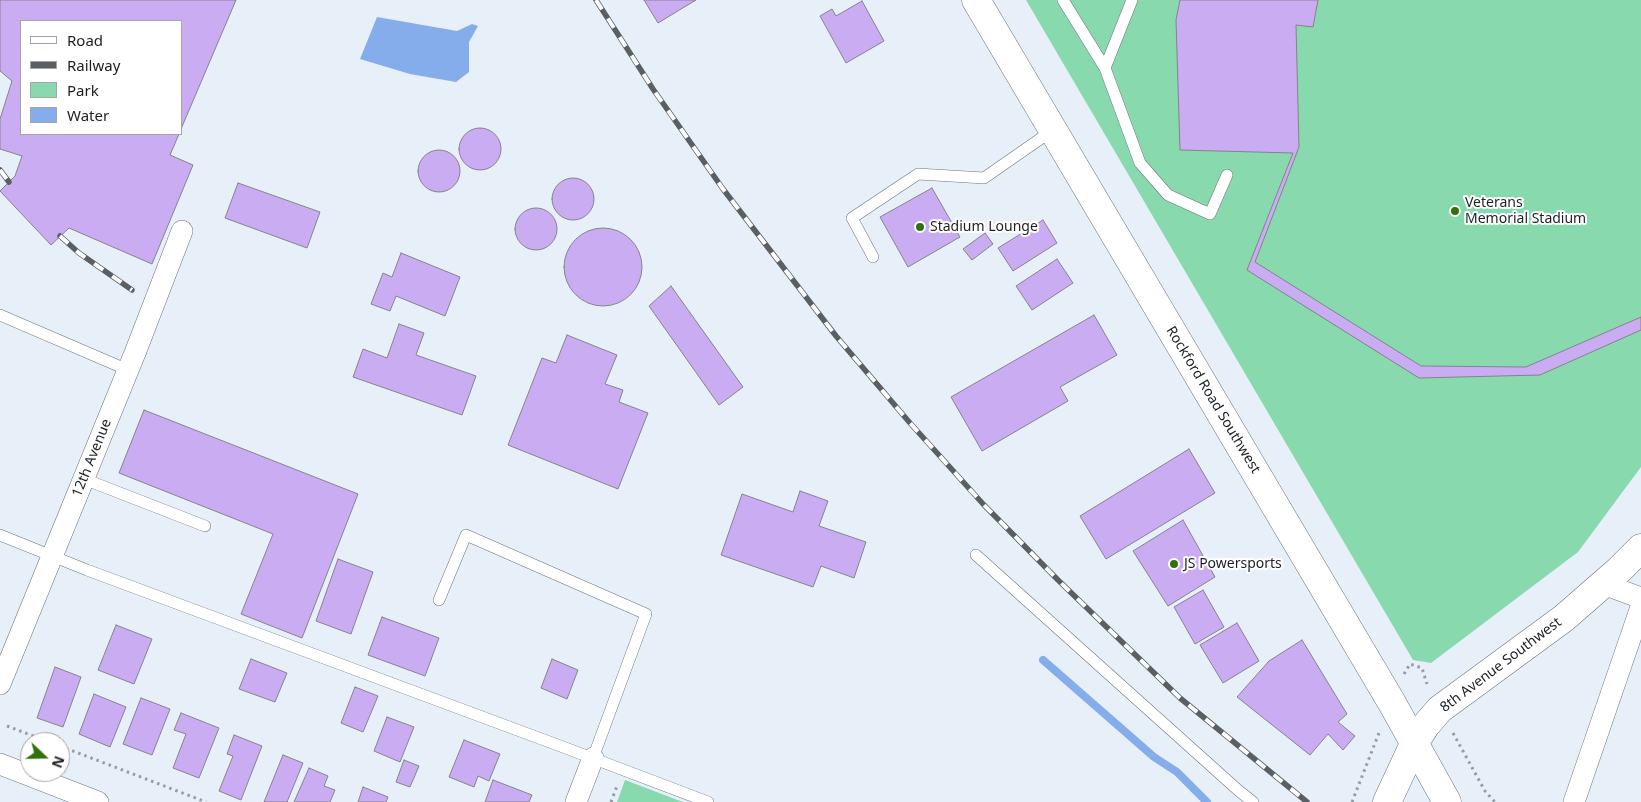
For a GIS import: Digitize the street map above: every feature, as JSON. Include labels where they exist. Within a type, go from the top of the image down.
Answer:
[{"type":"street","name":"Rockford Road Southwest","points":[[976,0],[1414,742],[1446,802]]},
{"type":"street","name":"12th Avenue","points":[[0,684],[128,370],[182,231]]},
{"type":"street","name":"8th Avenue Southwest","points":[[1387,802],[1414,742],[1440,709],[1564,618],[1641,548]]},
{"type":"street","points":[[1603,584],[1641,598]]},
{"type":"street","points":[[1574,802],[1641,607]]},
{"type":"street","points":[[576,802],[593,758]]},
{"type":"street","points":[[0,764],[98,802]]},
{"type":"lane","points":[[1063,0],[1105,68],[1140,163],[1168,195],[1210,214],[1227,175]]},
{"type":"lane","points":[[1105,68],[1132,0]]},
{"type":"lane","points":[[873,257],[852,218],[918,174],[984,178],[1053,130]]},
{"type":"lane","points":[[0,315],[128,370]]},
{"type":"lane","points":[[84,479],[205,526]]},
{"type":"lane","points":[[0,535],[52,557],[708,802]]},
{"type":"lane","points":[[439,600],[466,535],[646,614],[593,758]]},
{"type":"lane","points":[[976,555],[1253,802]]},
{"type":"path","points":[[1402,679],[1410,664],[1422,668],[1427,684]]},
{"type":"path","points":[[7,726],[23,732]]},
{"type":"path","points":[[1352,802],[1380,730]]},
{"type":"path","points":[[1452,733],[1485,791],[1495,802]]},
{"type":"path","points":[[70,750],[206,802]]},
{"type":"green space","points":[[1026,0],[1641,0],[1641,467],[1578,552],[1431,663],[1413,660]]},
{"type":"green space","points":[[625,780],[683,802],[617,802]]},
{"type":"water","points":[[377,17],[457,31],[472,24],[478,26],[469,42],[469,72],[456,82],[410,74],[360,59]]},
{"type":"building","points":[[0,0],[236,0],[182,127],[182,20],[20,20],[20,135],[179,135],[170,155],[193,165],[152,264],[69,228],[51,245],[0,191],[15,176],[22,156],[0,149],[0,119],[12,81],[0,71]]},
{"type":"building","points":[[644,0],[696,0],[658,23]]},
{"type":"building","points":[[1180,0],[1318,0],[1313,27],[1296,25],[1299,147],[1255,262],[1421,366],[1526,367],[1641,317],[1641,330],[1540,375],[1419,378],[1247,270],[1293,153],[1180,150],[1176,20]]},
{"type":"building","points":[[862,1],[884,41],[846,63],[820,16],[832,9],[836,16]]},
{"type":"building","points":[[476,128],[484,128],[495,134],[501,149],[495,164],[484,170],[476,170],[465,164],[459,153],[459,145],[465,134]]},
{"type":"building","points":[[435,150],[443,150],[454,156],[460,171],[454,186],[443,192],[435,192],[424,186],[418,175],[418,167],[424,156]]},
{"type":"building","points":[[569,178],[577,178],[588,184],[594,199],[588,214],[577,220],[569,220],[558,214],[552,203],[552,195],[558,184]]},
{"type":"building","points":[[238,183],[320,212],[307,248],[225,218]]},
{"type":"building","name":"Stadium Lounge","points":[[932,188],[960,237],[908,267],[880,217]]},
{"type":"building","points":[[532,208],[540,208],[551,214],[557,229],[551,244],[540,250],[532,250],[521,244],[515,233],[515,225],[521,214]]},
{"type":"building","points":[[1043,220],[1057,243],[1013,271],[998,248]]},
{"type":"building","points":[[603,228],[618,231],[631,239],[639,252],[642,267],[639,282],[631,295],[618,303],[603,306],[588,303],[575,295],[567,282],[564,267],[567,252],[575,239],[588,231]]},
{"type":"building","points":[[985,233],[993,244],[972,260],[963,249]]},
{"type":"building","points":[[401,253],[460,277],[445,316],[396,296],[390,311],[371,304],[383,273],[392,277]]},
{"type":"building","points":[[1057,259],[1073,283],[1032,310],[1016,286]]},
{"type":"building","points":[[671,286],[743,387],[719,405],[649,306]]},
{"type":"building","points":[[1094,315],[1117,355],[1060,387],[1068,401],[982,451],[951,397]]},
{"type":"building","points":[[399,324],[424,333],[416,355],[476,376],[462,415],[353,377],[363,349],[387,358]]},
{"type":"building","points":[[567,335],[617,355],[605,384],[623,390],[619,402],[648,413],[618,489],[508,445],[542,358],[556,363]]},
{"type":"building","points":[[144,410],[358,494],[302,638],[241,614],[273,534],[119,473]]},
{"type":"building","points":[[1189,449],[1215,493],[1106,559],[1080,516]]},
{"type":"building","points":[[800,491],[828,501],[819,526],[866,542],[854,578],[821,566],[813,587],[721,555],[742,494],[793,512]]},
{"type":"building","name":"JS Powersports","points":[[1183,520],[1215,577],[1168,606],[1133,551]]},
{"type":"building","points":[[338,559],[373,572],[351,634],[316,621]]},
{"type":"building","points":[[1203,590],[1224,627],[1195,644],[1174,607]]},
{"type":"building","points":[[382,617],[439,638],[425,676],[368,655]]},
{"type":"building","points":[[1237,623],[1259,661],[1223,683],[1200,645]]},
{"type":"building","points":[[116,625],[152,639],[134,684],[98,670]]},
{"type":"building","points":[[1302,640],[1347,714],[1338,722],[1355,736],[1343,750],[1328,734],[1310,755],[1237,697],[1269,661]]},
{"type":"building","points":[[251,659],[287,673],[275,702],[239,689]]},
{"type":"building","points":[[552,659],[578,670],[567,699],[541,688]]},
{"type":"building","points":[[55,667],[81,677],[63,727],[37,718]]},
{"type":"building","points":[[355,687],[378,696],[363,732],[341,723]]},
{"type":"building","points":[[94,694],[126,707],[110,747],[79,734]]},
{"type":"building","points":[[141,698],[170,709],[152,755],[123,744]]},
{"type":"building","points":[[181,713],[219,728],[199,778],[173,768],[186,734],[174,730]]},
{"type":"building","points":[[387,717],[414,727],[400,762],[374,751]]},
{"type":"building","points":[[234,735],[262,746],[241,800],[219,791],[233,756],[227,754]]},
{"type":"building","points":[[464,740],[500,754],[489,781],[478,776],[474,787],[449,777]]},
{"type":"building","points":[[283,755],[303,763],[287,802],[264,802]]},
{"type":"building","points":[[404,760],[419,766],[410,787],[396,782]]},
{"type":"building","points":[[309,768],[328,776],[324,786],[335,790],[330,802],[294,802]]},
{"type":"building","points":[[493,780],[532,795],[529,802],[485,802]]},
{"type":"building","points":[[363,787],[388,797],[386,802],[358,802]]},
{"type":"waterway","points":[[1043,660],[1154,757],[1177,772],[1207,802]]},
{"type":"railway","points":[[596,0],[653,89],[723,189],[836,336],[910,423],[984,505],[1058,580],[1180,698],[1307,802]]},
{"type":"railway","points":[[0,170],[9,182]]},
{"type":"railway","points":[[60,236],[79,253],[132,290]]},
{"type":"place","name":"Veterans Memorial Stadium","points":[[1455,211]]},
{"type":"place","name":"Stadium Lounge","points":[[920,227]]},
{"type":"place","name":"JS Powersports","points":[[1174,564]]}]
